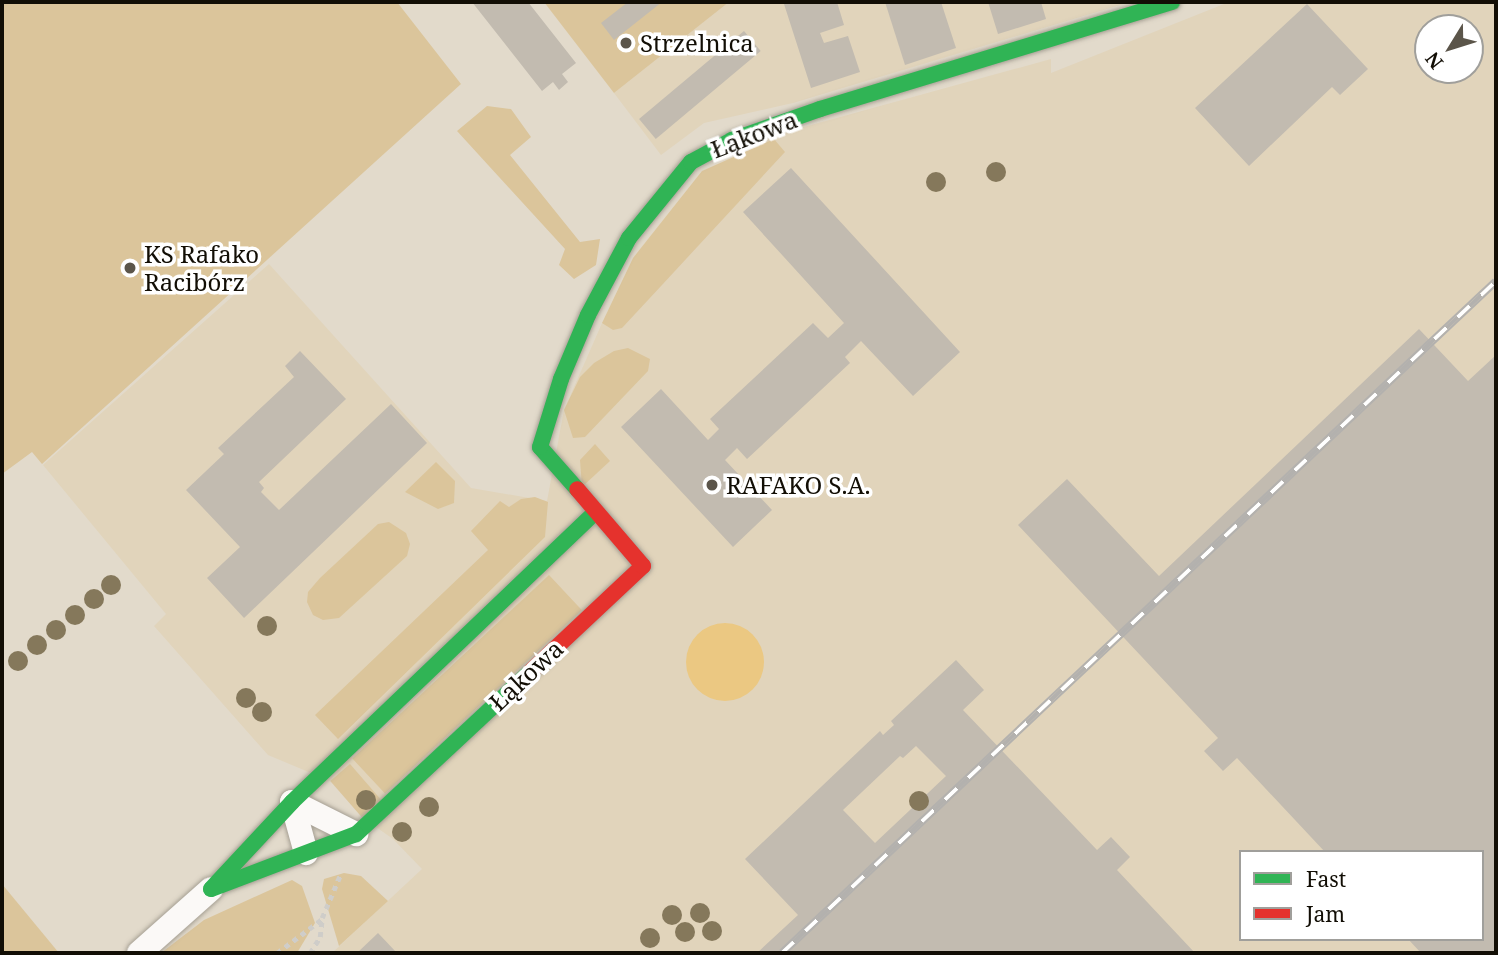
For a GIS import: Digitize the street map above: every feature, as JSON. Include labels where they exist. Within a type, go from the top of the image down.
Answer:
[{"type":"street","name":"Łąkowa","points":[[211,889],[356,834],[643,566],[540,447],[561,379],[588,315],[623,249],[663,193],[691,162],[732,140],[820,109],[1172,2]]},
{"type":"street","name":"Łąkowa","points":[[139,953],[211,889],[292,802],[595,512]]},
{"type":"street","points":[[292,802],[356,834]]},
{"type":"street","points":[[292,802],[306,853]]},
{"type":"path","points":[[277,953],[323,918],[320,937],[310,953]]},
{"type":"shaded area","name":"KS Rafako Racibórz","points":[[2,2],[397,2],[461,84],[42,464],[32,452],[2,474]]},
{"type":"shaded area","name":"Strzelnica","points":[[544,2],[729,2],[614,93]]},
{"type":"shaded area","points":[[729,2],[1130,2],[793,103],[704,123],[661,155],[614,93]]},
{"type":"shaded area","points":[[1229,2],[1496,2],[1496,953],[332,953],[422,869],[393,839],[362,817],[330,781],[268,755],[154,626],[166,614],[43,465],[269,264],[471,488],[547,501],[564,410],[602,323],[764,138],[1051,59],[1051,73]]},
{"type":"shaded area","points":[[487,106],[511,109],[531,137],[510,155],[580,242],[600,239],[596,265],[574,279],[559,265],[565,249],[457,131]]},
{"type":"shaded area","points":[[774,139],[785,152],[622,328],[613,330],[602,323],[633,258],[702,171]]},
{"type":"shaded area","points":[[628,348],[650,359],[648,371],[585,437],[573,438],[564,410],[580,377],[594,363],[614,351]]},
{"type":"shaded area","points":[[595,444],[610,461],[582,487],[580,460]]},
{"type":"shaded area","points":[[436,462],[455,481],[454,503],[438,509],[405,492]]},
{"type":"shaded area","points":[[535,497],[548,502],[545,537],[338,739],[315,715],[488,550],[471,531],[500,501],[509,507],[521,499]]},
{"type":"shaded area","points":[[389,522],[406,533],[410,544],[407,556],[339,618],[323,620],[313,615],[307,602],[308,592],[378,524]]},
{"type":"shaded area","points":[[549,575],[582,610],[385,794],[352,758]]},
{"type":"shaded area","points":[[717,623],[733,623],[747,629],[758,640],[764,654],[764,670],[758,684],[747,695],[733,701],[717,701],[703,695],[692,684],[686,670],[686,654],[692,640],[703,629]]},
{"type":"shaded area","points":[[350,764],[381,800],[362,817],[330,781]]},
{"type":"shaded area","points":[[344,873],[361,876],[388,901],[339,946],[322,889],[324,879]]},
{"type":"shaded area","points":[[292,880],[302,886],[315,923],[297,953],[161,953],[204,920]]},
{"type":"shaded area","points":[[2,884],[59,953],[2,953]]},
{"type":"building","points":[[472,2],[528,2],[576,63],[562,74],[568,82],[559,90],[553,82],[542,91]]},
{"type":"building","points":[[628,2],[662,2],[614,40],[601,23]]},
{"type":"building","points":[[837,2],[844,25],[820,33],[824,43],[848,36],[860,72],[811,88],[784,4]]},
{"type":"building","points":[[885,2],[941,2],[956,48],[905,65]]},
{"type":"building","points":[[988,2],[1041,2],[1046,19],[998,34]]},
{"type":"building","points":[[1307,4],[1368,69],[1340,95],[1332,87],[1249,166],[1195,108]]},
{"type":"building","points":[[744,31],[761,51],[656,139],[639,119]]},
{"type":"building","points":[[791,168],[960,352],[913,396],[861,341],[845,357],[850,363],[747,459],[737,448],[725,460],[772,510],[733,547],[621,427],[661,389],[708,440],[719,429],[710,419],[813,323],[828,338],[844,323],[743,212]]},
{"type":"building","points":[[1419,329],[1468,381],[1496,355],[1496,953],[1421,953],[1410,941],[1484,941],[1484,850],[1323,850],[1237,758],[1223,771],[1204,751],[1218,738],[1018,525],[1067,479],[1159,576]]},
{"type":"building","points":[[300,351],[346,399],[259,482],[264,488],[261,492],[279,510],[391,404],[427,443],[244,618],[207,578],[240,547],[186,490],[224,454],[218,448],[294,377],[285,366]]},
{"type":"building","points":[[956,660],[984,690],[963,710],[1097,850],[1111,837],[1130,857],[1117,870],[1195,953],[757,953],[798,915],[745,859],[880,731],[883,735],[894,725],[891,721]],"holes":[[[916,746],[946,776],[875,843],[843,810],[900,756],[903,758]]]},
{"type":"building","points":[[378,933],[397,953],[357,953]]},
{"type":"railway","points":[[782,953],[1496,281]]},
{"type":"traffic: fast","points":[[577,489],[540,447],[561,379],[588,315],[629,238],[691,162],[732,140],[820,109],[1172,2]]},
{"type":"traffic: fast","points":[[530,672],[356,834],[211,889],[292,802],[595,512]]},
{"type":"traffic: jam","points":[[530,672],[643,566],[577,489]]},
{"type":"place","name":"Strzelnica","points":[[626,43]]},
{"type":"place","name":"KS Rafako Racibórz","points":[[130,268]]},
{"type":"place","name":"RAFAKO S.A.","points":[[712,485]]}]
